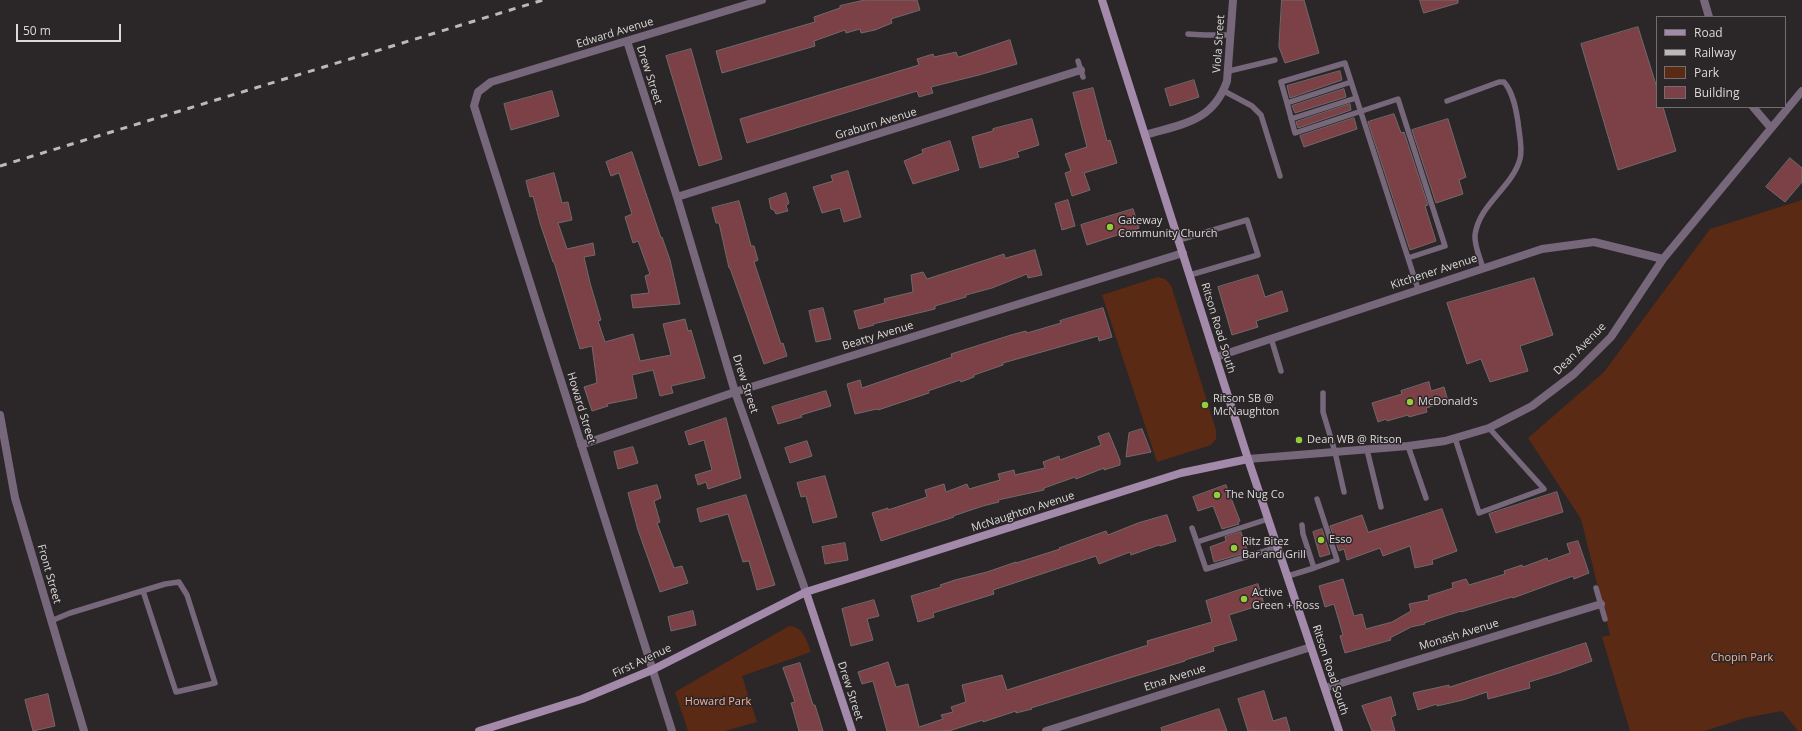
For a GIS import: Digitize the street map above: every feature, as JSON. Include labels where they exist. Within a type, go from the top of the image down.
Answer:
[{"type":"main road","name":"Ritson Road South","points":[[1102,0],[1248,459],[1339,731]]},
{"type":"main road","name":"McNaughton Avenue","points":[[806,592],[1165,478],[1220,464],[1248,459]]},
{"type":"main road","name":"First Avenue","points":[[479,731],[582,699],[652,670],[806,592]]},
{"type":"main road","name":"Drew Street","points":[[806,592],[852,731]]},
{"type":"street","name":"Edward Avenue","points":[[478,92],[491,82],[762,0]]},
{"type":"street","name":"Viola Street","points":[[1145,135],[1203,116],[1214,106],[1224,91],[1229,71],[1233,0]]},
{"type":"street","points":[[1704,0],[1709,16]]},
{"type":"street","name":"Drew Street","points":[[627,41],[677,197],[735,392],[806,592]]},
{"type":"street","name":"Graburn Avenue","points":[[677,197],[1082,74]]},
{"type":"street","name":"Dean Avenue","points":[[1248,459],[1428,444],[1489,428],[1532,406],[1574,374],[1611,337],[1663,258],[1802,91]]},
{"type":"street","name":"Howard Street","points":[[478,92],[474,106],[672,731]]},
{"type":"street","points":[[1754,108],[1771,128]]},
{"type":"street","name":"Kitchener Avenue","points":[[1216,357],[1542,249],[1594,242],[1663,258]]},
{"type":"street","name":"Beatty Avenue","points":[[581,445],[735,392],[1183,253]]},
{"type":"street","name":"Front Street","points":[[1,420],[15,498],[84,731]]},
{"type":"street","name":"Monash Avenue","points":[[1325,688],[1601,604]]},
{"type":"street","name":"Etna Avenue","points":[[1046,731],[1311,647]]},
{"type":"lane","points":[[1188,34],[1205,36],[1231,35]]},
{"type":"lane","points":[[1229,71],[1275,60]]},
{"type":"lane","points":[[1078,61],[1082,74]]},
{"type":"lane","points":[[1408,258],[1445,246],[1398,99],[1360,110],[1295,133],[1281,82],[1345,63],[1356,98],[1360,110],[1418,289]]},
{"type":"lane","points":[[1287,103],[1351,82]]},
{"type":"lane","points":[[1447,101],[1499,82],[1504,82],[1516,109],[1521,147],[1520,158],[1516,170],[1481,216],[1475,235],[1483,268]]},
{"type":"lane","points":[[1224,91],[1252,106],[1261,115],[1280,176]]},
{"type":"lane","points":[[1291,119],[1356,98]]},
{"type":"lane","points":[[1179,240],[1248,220],[1258,255],[1190,275]]},
{"type":"lane","points":[[1271,338],[1281,371]]},
{"type":"lane","points":[[1323,393],[1323,412],[1335,452],[1344,492]]},
{"type":"lane","points":[[1455,438],[1479,513],[1544,489],[1489,428]]},
{"type":"lane","points":[[1408,446],[1426,498]]},
{"type":"lane","points":[[1367,450],[1381,507]]},
{"type":"lane","points":[[1288,576],[1337,560],[1317,499]]},
{"type":"lane","points":[[1197,542],[1268,519]]},
{"type":"lane","points":[[1302,525],[1314,568]]},
{"type":"lane","points":[[1192,528],[1206,569],[1278,547]]},
{"type":"lane","points":[[51,621],[70,613],[165,584],[179,582],[187,595],[215,683],[176,692],[144,591]]},
{"type":"lane","points":[[1596,588],[1606,619]]},
{"type":"green space","name":"Chopin Park","points":[[1802,200],[1802,731],[1798,731],[1782,711],[1745,718],[1704,731],[1630,731],[1602,637],[1610,635],[1581,519],[1528,438],[1604,372],[1710,229]]},
{"type":"green space","points":[[1158,277],[1165,279],[1171,285],[1216,430],[1216,439],[1211,445],[1157,462],[1102,295]]},
{"type":"green space","name":"Howard Park","points":[[789,626],[801,631],[811,652],[742,676],[757,722],[725,731],[688,731],[675,692]]},
{"type":"building","points":[[865,0],[917,0],[920,10],[891,19],[892,23],[875,30],[861,33],[860,29],[846,33],[845,30],[814,41],[815,46],[722,73],[716,51],[815,22],[814,17],[840,8],[840,6]]},
{"type":"building","points":[[1282,0],[1304,0],[1319,53],[1285,63],[1279,47]]},
{"type":"building","points":[[1420,0],[1458,0],[1458,3],[1424,13]]},
{"type":"building","points":[[1638,27],[1656,85],[1656,108],[1663,108],[1676,151],[1618,170],[1581,44]]},
{"type":"building","points":[[1010,40],[1017,64],[931,87],[933,93],[919,97],[917,91],[747,143],[740,119],[919,65],[917,59],[933,54],[934,57],[956,52],[958,57]]},
{"type":"building","points":[[691,49],[722,159],[699,166],[666,56]]},
{"type":"building","points":[[1340,71],[1342,80],[1290,98],[1287,86]]},
{"type":"building","points":[[1194,80],[1199,97],[1170,106],[1165,89]]},
{"type":"building","points":[[1093,88],[1107,141],[1110,140],[1117,163],[1084,173],[1090,190],[1072,196],[1065,173],[1071,171],[1065,154],[1087,147],[1073,93]]},
{"type":"building","points":[[1344,89],[1346,97],[1295,113],[1292,106]]},
{"type":"building","points":[[552,91],[559,116],[511,130],[504,104]]},
{"type":"building","points":[[1350,104],[1351,110],[1298,128],[1296,122]]},
{"type":"building","points":[[1394,114],[1401,133],[1404,132],[1428,205],[1425,206],[1436,241],[1410,250],[1368,122]]},
{"type":"building","points":[[1354,118],[1357,129],[1304,147],[1300,136]]},
{"type":"building","points":[[1032,119],[1039,145],[1017,152],[1019,157],[980,168],[972,137],[993,131],[993,129]]},
{"type":"building","points":[[1448,119],[1466,177],[1459,180],[1463,194],[1436,203],[1412,130]]},
{"type":"building","points":[[950,141],[959,170],[913,184],[904,161],[923,153],[922,150]]},
{"type":"building","points":[[632,152],[670,260],[680,304],[633,308],[631,295],[649,293],[645,276],[650,274],[638,241],[633,243],[625,217],[632,214],[619,173],[611,176],[606,162]]},
{"type":"building","points":[[1790,158],[1802,168],[1802,182],[1785,202],[1766,187]]},
{"type":"building","points":[[848,171],[861,217],[844,222],[840,208],[822,213],[813,187],[833,181],[831,176]]},
{"type":"building","points":[[554,173],[562,203],[568,202],[572,220],[558,223],[567,249],[593,243],[595,255],[584,257],[601,320],[598,321],[605,342],[633,334],[640,361],[671,355],[663,324],[685,319],[688,331],[691,330],[705,378],[671,386],[673,393],[660,396],[653,370],[632,375],[637,398],[607,404],[608,406],[592,411],[584,387],[597,383],[592,346],[580,349],[554,262],[540,223],[533,196],[530,197],[526,181]]},
{"type":"building","points":[[786,193],[789,203],[786,206],[788,211],[776,214],[774,210],[771,209],[769,199]]},
{"type":"building","points":[[1068,200],[1075,226],[1062,230],[1055,204]]},
{"type":"building","points":[[739,201],[751,246],[754,246],[758,260],[754,262],[781,344],[783,343],[787,356],[764,364],[729,268],[719,223],[716,223],[712,208]]},
{"type":"building","name":"Gateway Community Church","points":[[1133,209],[1139,228],[1087,245],[1081,225]]},
{"type":"building","points":[[1035,250],[1042,275],[1028,278],[1027,274],[992,288],[935,306],[935,309],[873,324],[874,325],[859,329],[854,311],[885,303],[884,299],[913,292],[911,275],[923,272],[927,279],[1004,254],[1005,258]]},
{"type":"building","points":[[1258,275],[1265,297],[1282,291],[1288,311],[1256,321],[1258,327],[1232,335],[1218,287]]},
{"type":"building","points":[[1534,278],[1553,335],[1520,346],[1528,371],[1490,382],[1481,359],[1467,364],[1447,303]]},
{"type":"building","points":[[823,308],[831,339],[816,342],[809,311]]},
{"type":"building","points":[[1103,308],[1112,337],[1099,341],[1098,336],[1003,363],[1003,365],[974,375],[974,377],[961,382],[960,380],[928,391],[929,393],[878,410],[855,414],[847,384],[860,380],[862,388],[952,357],[951,354],[1011,335],[1026,331],[1027,333],[1061,323],[1060,321]]},
{"type":"building","name":"McDonald's","points":[[1429,382],[1431,391],[1444,387],[1448,401],[1426,408],[1427,412],[1409,417],[1408,415],[1387,421],[1386,419],[1378,422],[1372,403],[1402,394],[1401,391]]},
{"type":"building","points":[[826,391],[831,406],[778,424],[772,407]]},
{"type":"building","points":[[726,418],[741,478],[708,489],[706,482],[698,485],[695,475],[712,470],[704,440],[689,445],[685,432]]},
{"type":"building","points":[[1142,429],[1151,452],[1126,457],[1129,433]]},
{"type":"building","points":[[1109,433],[1120,460],[1120,465],[1104,470],[1104,468],[1076,479],[1075,477],[1044,488],[1044,490],[998,500],[999,502],[983,506],[881,541],[872,513],[888,508],[888,510],[927,497],[925,490],[944,484],[946,492],[967,484],[969,489],[1000,480],[998,474],[1014,470],[1015,475],[1045,468],[1043,462],[1059,456],[1060,460],[1101,445],[1098,437]]},
{"type":"building","points":[[807,441],[812,456],[790,463],[785,448]]},
{"type":"building","points":[[633,447],[638,463],[618,469],[614,452]]},
{"type":"building","points":[[825,476],[837,517],[813,523],[806,496],[801,497],[797,483]]},
{"type":"building","points":[[657,485],[661,498],[654,501],[660,522],[657,523],[674,568],[682,566],[688,583],[660,592],[638,530],[628,493]]},
{"type":"building","points":[[1226,485],[1240,521],[1238,522],[1239,524],[1222,529],[1213,506],[1198,511],[1193,497]]},
{"type":"building","points":[[1557,492],[1563,512],[1496,533],[1489,514]]},
{"type":"building","points":[[746,495],[775,585],[757,590],[749,561],[743,562],[728,514],[700,522],[697,509]]},
{"type":"building","points":[[1442,509],[1457,551],[1432,560],[1433,564],[1415,568],[1410,546],[1383,556],[1380,548],[1347,560],[1344,549],[1339,551],[1330,526],[1362,515],[1368,532]]},
{"type":"building","points":[[1167,515],[1176,541],[1160,546],[1159,545],[1131,555],[1130,552],[1099,564],[1096,556],[993,590],[994,594],[933,613],[934,617],[918,622],[911,596],[941,587],[940,585],[955,580],[987,572],[1060,549],[1059,548],[1106,531],[1108,535],[1138,523]]},
{"type":"building","points":[[1322,529],[1330,554],[1320,557],[1313,532]]},
{"type":"building","points":[[1241,532],[1248,552],[1214,562],[1210,547],[1226,541],[1225,537]]},
{"type":"building","points":[[1578,541],[1589,573],[1574,579],[1573,576],[1513,598],[1512,597],[1461,611],[1424,623],[1425,624],[1411,627],[1390,638],[1391,640],[1345,653],[1340,636],[1343,635],[1334,604],[1325,607],[1319,586],[1343,579],[1354,616],[1362,614],[1366,629],[1392,622],[1411,611],[1409,604],[1429,600],[1428,596],[1453,588],[1452,583],[1466,579],[1469,585],[1505,574],[1504,571],[1522,565],[1523,567],[1547,558],[1548,561],[1570,553],[1567,544]]},
{"type":"building","points":[[845,543],[848,560],[825,564],[822,547]]},
{"type":"building","points":[[1258,584],[1264,604],[1229,615],[1237,640],[1213,647],[1214,651],[1031,708],[1032,709],[1016,713],[1016,711],[949,731],[887,731],[873,681],[862,684],[858,672],[888,662],[896,687],[908,684],[919,727],[943,719],[941,715],[953,712],[951,707],[966,702],[962,685],[1002,675],[1007,690],[1148,645],[1147,641],[1212,622],[1206,601]]},
{"type":"building","points":[[874,600],[879,616],[867,619],[873,640],[851,646],[842,609]]},
{"type":"building","points":[[693,611],[696,625],[671,631],[668,617]]},
{"type":"building","points":[[1586,643],[1592,661],[1529,682],[1530,688],[1488,699],[1487,692],[1463,700],[1437,706],[1437,704],[1418,710],[1413,693],[1449,685],[1449,687]]},
{"type":"building","points":[[800,663],[823,731],[799,731],[791,703],[795,702],[783,668]]},
{"type":"building","points":[[1264,691],[1273,721],[1286,717],[1290,731],[1248,731],[1238,699]]},
{"type":"building","points":[[48,694],[55,726],[33,731],[25,700]]},
{"type":"building","points":[[1391,697],[1396,715],[1391,717],[1395,731],[1372,731],[1362,706]]},
{"type":"building","points":[[1219,709],[1227,731],[1162,731],[1161,728]]},
{"type":"railway","points":[[0,166],[543,0]]},
{"type":"place","name":"Gateway Community Church","points":[[1110,227]]},
{"type":"place","name":"McDonald's","points":[[1410,402]]},
{"type":"place","name":"Ritson SB @ McNaughton","points":[[1205,405]]},
{"type":"place","name":"Dean WB @ Ritson","points":[[1299,440]]},
{"type":"place","name":"The Nug Co","points":[[1217,495]]},
{"type":"place","name":"Esso","points":[[1321,540]]},
{"type":"place","name":"Ritz Bitez Bar and Grill","points":[[1234,548]]},
{"type":"place","name":"Active Green + Ross","points":[[1244,599]]}]
